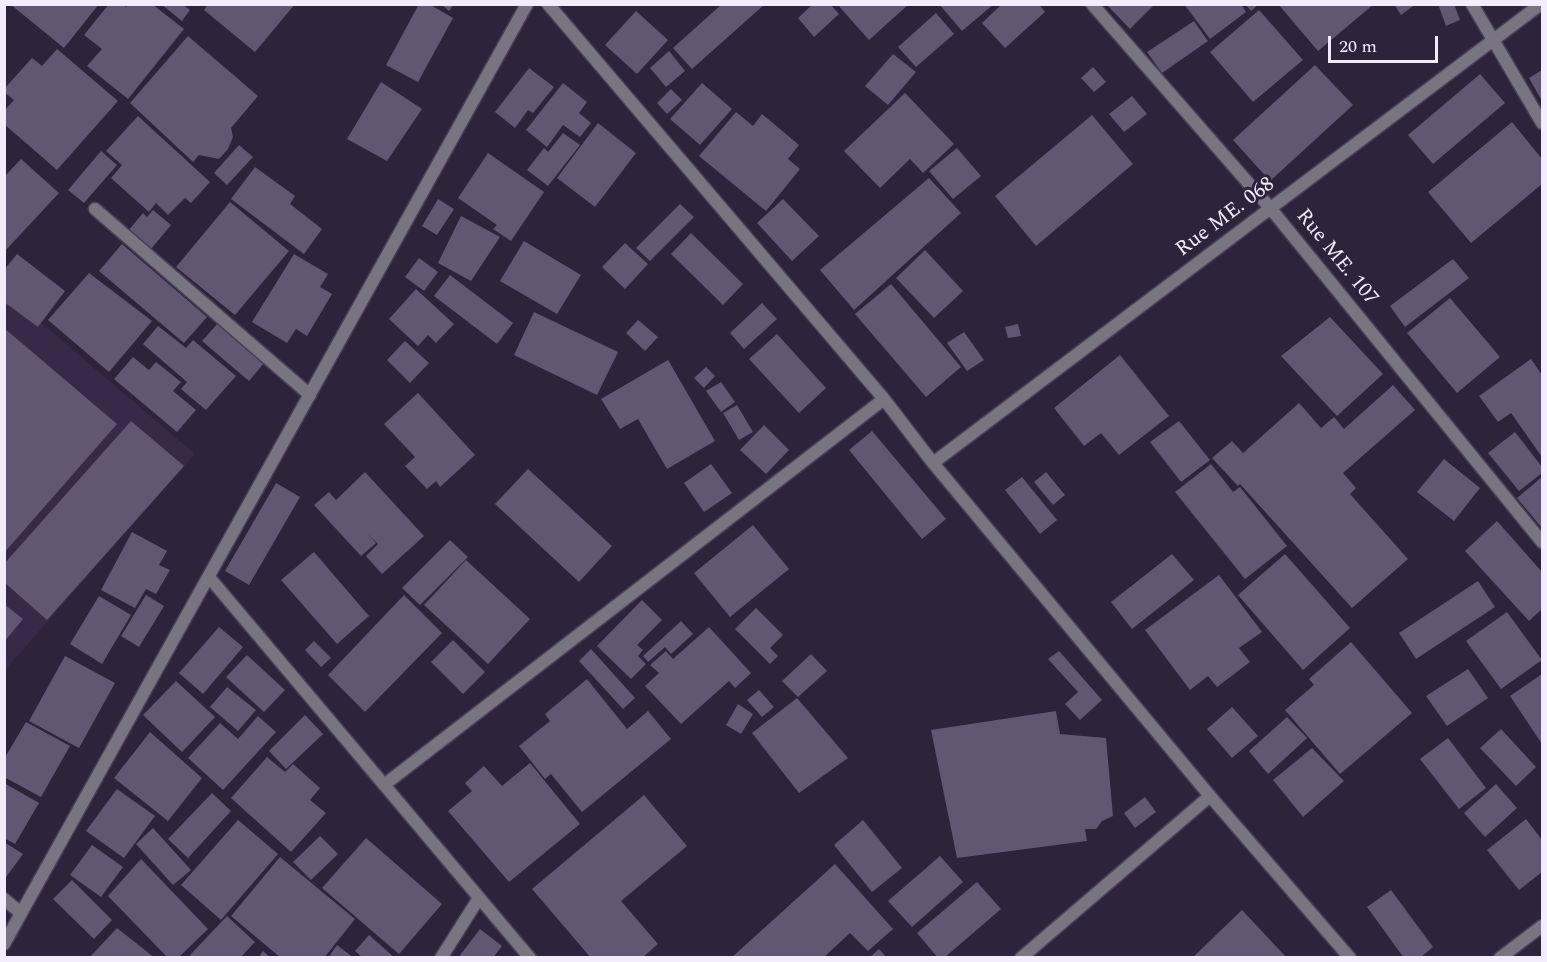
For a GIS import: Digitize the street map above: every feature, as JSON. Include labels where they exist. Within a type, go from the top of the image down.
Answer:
[{"type":"street","points":[[4,944],[528,4]]},
{"type":"street","points":[[548,4],[884,399],[933,463],[1210,796],[1350,957]]},
{"type":"street","name":"Rue ME. 107","points":[[1092,4],[1271,209],[1542,542]]},
{"type":"street","points":[[1472,4],[1542,123]]},
{"type":"street","name":"Rue ME. 068","points":[[933,463],[1541,4]]},
{"type":"street","points":[[96,208],[310,395]]},
{"type":"street","points":[[384,785],[884,399]]},
{"type":"street","points":[[209,577],[530,957]]},
{"type":"street","points":[[1021,957],[1210,796]]},
{"type":"street","points":[[441,957],[479,898]]},
{"type":"street","points":[[4,899],[21,914]]},
{"type":"street","points":[[1500,957],[1542,926]]},
{"type":"shaded area","points":[[5,292],[195,454],[5,670]]},
{"type":"building","points":[[10,4],[99,4],[64,48]]},
{"type":"building","points":[[109,4],[122,4],[126,7],[128,4],[152,4],[184,29],[128,99],[87,66],[102,49],[84,35]]},
{"type":"building","points":[[161,4],[182,4],[190,10],[182,21]]},
{"type":"building","points":[[208,4],[295,4],[255,52],[204,10]]},
{"type":"building","points":[[419,4],[429,4],[453,18],[418,82],[386,65]]},
{"type":"building","points":[[441,4],[454,4],[449,11]]},
{"type":"building","points":[[722,4],[765,4],[692,69],[673,48]]},
{"type":"building","points":[[813,4],[830,4],[839,14],[814,37],[798,18]]},
{"type":"building","points":[[837,4],[909,4],[869,40]]},
{"type":"building","points":[[939,4],[994,4],[962,31]]},
{"type":"building","points":[[1002,4],[1039,4],[1045,12],[1005,48],[982,23]]},
{"type":"building","points":[[1106,4],[1155,4],[1130,29]]},
{"type":"building","points":[[1184,4],[1241,4],[1246,12],[1210,39]]},
{"type":"building","points":[[1245,4],[1259,4],[1251,11]]},
{"type":"building","points":[[1278,4],[1374,4],[1318,51]]},
{"type":"building","points":[[1394,4],[1416,4],[1401,15]]},
{"type":"building","points":[[1438,4],[1454,4],[1460,20],[1446,26]]},
{"type":"building","points":[[1259,10],[1303,60],[1253,102],[1210,52]]},
{"type":"building","points":[[636,11],[668,40],[637,74],[605,45]]},
{"type":"building","points":[[936,13],[954,34],[916,67],[898,47]]},
{"type":"building","points":[[1194,21],[1208,41],[1162,73],[1147,52]]},
{"type":"building","points":[[188,36],[258,96],[231,128],[233,137],[228,149],[219,159],[199,155],[193,162],[130,103]]},
{"type":"building","points":[[57,49],[118,101],[57,170],[4,124],[4,111],[14,100],[4,92],[4,89],[32,58],[42,66]]},
{"type":"building","points":[[669,51],[685,71],[666,87],[650,68]]},
{"type":"building","points":[[893,54],[916,72],[888,105],[865,86]]},
{"type":"building","points":[[1315,65],[1353,105],[1270,181],[1233,140]]},
{"type":"building","points":[[1093,67],[1106,82],[1094,92],[1081,78]]},
{"type":"building","points":[[529,68],[554,87],[533,113],[528,110],[515,128],[495,112]]},
{"type":"building","points":[[1542,70],[1542,101],[1529,78]]},
{"type":"building","points":[[1480,74],[1505,103],[1433,164],[1408,135]]},
{"type":"building","points":[[381,82],[422,109],[387,161],[347,139]]},
{"type":"building","points":[[563,83],[587,102],[579,113],[591,123],[580,137],[563,125],[547,147],[526,130]]},
{"type":"building","points":[[702,83],[732,109],[700,145],[670,119]]},
{"type":"building","points":[[671,89],[682,100],[667,114],[657,103]]},
{"type":"building","points":[[905,93],[954,144],[923,173],[910,159],[880,188],[844,151]]},
{"type":"building","points":[[1132,96],[1147,114],[1124,132],[1109,114]]},
{"type":"building","points":[[736,112],[753,126],[762,114],[799,145],[788,159],[800,169],[766,211],[699,156]]},
{"type":"building","points":[[1092,115],[1133,164],[1036,246],[995,196]]},
{"type":"building","points":[[138,116],[210,182],[191,203],[185,198],[168,215],[156,203],[149,212],[111,178],[122,165],[106,151]]},
{"type":"building","points":[[1512,122],[1542,159],[1542,184],[1471,243],[1428,192]]},
{"type":"building","points":[[598,123],[636,153],[595,207],[557,178]]},
{"type":"building","points":[[563,133],[580,145],[548,186],[527,170],[544,148],[548,152]]},
{"type":"building","points":[[239,145],[253,157],[227,185],[214,173]]},
{"type":"building","points":[[957,148],[981,176],[953,199],[929,171]]},
{"type":"building","points":[[101,151],[117,165],[84,203],[68,190]]},
{"type":"building","points":[[488,153],[544,192],[511,241],[493,229],[497,225],[458,198]]},
{"type":"building","points":[[21,159],[59,193],[4,252],[4,177]]},
{"type":"building","points":[[255,167],[295,196],[290,204],[322,229],[304,254],[231,199]]},
{"type":"building","points":[[929,178],[961,213],[854,310],[820,270]]},
{"type":"building","points":[[438,199],[454,209],[437,235],[422,226]]},
{"type":"building","points":[[783,199],[819,236],[792,261],[757,223]]},
{"type":"building","points":[[230,202],[289,251],[235,315],[176,267]]},
{"type":"building","points":[[680,204],[694,217],[650,261],[636,248]]},
{"type":"building","points":[[153,210],[171,225],[151,249],[128,231],[143,213],[147,217]]},
{"type":"building","points":[[461,216],[500,237],[471,281],[438,263]]},
{"type":"building","points":[[691,233],[743,284],[723,305],[671,254]]},
{"type":"building","points":[[524,241],[581,275],[557,314],[500,281]]},
{"type":"building","points":[[625,243],[648,264],[625,289],[602,267]]},
{"type":"building","points":[[122,244],[207,317],[184,343],[99,271]]},
{"type":"building","points":[[925,250],[963,291],[934,318],[896,278]]},
{"type":"building","points":[[17,254],[65,291],[38,327],[4,302],[4,270]]},
{"type":"building","points":[[294,254],[328,274],[320,287],[332,294],[307,336],[296,329],[287,343],[252,322]]},
{"type":"building","points":[[419,258],[438,272],[424,291],[405,277]]},
{"type":"building","points":[[1453,259],[1469,278],[1405,327],[1390,306]]},
{"type":"building","points":[[89,273],[152,321],[109,372],[48,320]]},
{"type":"building","points":[[450,275],[513,323],[497,344],[434,296]]},
{"type":"building","points":[[891,284],[961,367],[926,397],[855,314]]},
{"type":"building","points":[[416,289],[454,324],[436,343],[428,335],[418,346],[389,319]]},
{"type":"building","points":[[1450,298],[1500,357],[1457,393],[1407,333]]},
{"type":"building","points":[[762,303],[777,319],[744,349],[730,333]]},
{"type":"building","points":[[534,312],[618,352],[597,395],[514,355]]},
{"type":"building","points":[[1330,317],[1383,374],[1337,416],[1281,356]]},
{"type":"building","points":[[638,320],[658,337],[645,351],[626,333]]},
{"type":"building","points":[[218,323],[264,363],[249,381],[202,341]]},
{"type":"building","points":[[1018,324],[1021,336],[1008,338],[1005,327]]},
{"type":"building","points":[[158,326],[186,348],[193,340],[236,376],[206,410],[181,389],[187,382],[143,344]]},
{"type":"building","points":[[4,328],[117,424],[4,553]]},
{"type":"building","points":[[964,332],[984,360],[967,371],[947,343]]},
{"type":"building","points":[[777,334],[826,388],[799,413],[749,359]]},
{"type":"building","points":[[405,341],[429,363],[410,383],[387,360]]},
{"type":"building","points":[[1120,355],[1169,416],[1119,455],[1101,433],[1084,446],[1054,408]]},
{"type":"building","points":[[133,357],[149,370],[156,362],[181,382],[173,391],[196,410],[177,432],[114,379]]},
{"type":"building","points":[[1531,359],[1542,375],[1542,457],[1511,413],[1498,422],[1479,396]]},
{"type":"building","points":[[668,360],[715,441],[667,469],[638,419],[620,429],[601,399]]},
{"type":"building","points":[[706,367],[715,376],[704,388],[694,378]]},
{"type":"building","points":[[721,382],[735,402],[721,412],[706,391]]},
{"type":"building","points":[[1393,385],[1415,410],[1343,473],[1356,488],[1350,494],[1408,559],[1352,608],[1240,484],[1238,486],[1212,458],[1232,441],[1243,453],[1299,403],[1321,428],[1334,417],[1344,429]]},
{"type":"building","points":[[418,393],[475,455],[440,487],[436,481],[427,489],[405,466],[415,457],[384,424]]},
{"type":"building","points":[[737,405],[753,432],[739,440],[723,413]]},
{"type":"building","points":[[131,421],[184,466],[47,620],[4,582],[4,564]]},
{"type":"building","points":[[1179,421],[1210,460],[1181,482],[1150,442]]},
{"type":"building","points":[[764,425],[789,450],[766,474],[740,450]]},
{"type":"building","points":[[872,431],[946,519],[922,539],[849,450]]},
{"type":"building","points":[[1515,432],[1542,467],[1542,473],[1519,491],[1488,453]]},
{"type":"building","points":[[1444,459],[1480,488],[1454,521],[1417,492]]},
{"type":"building","points":[[711,464],[732,493],[704,512],[684,483]]},
{"type":"building","points":[[1211,464],[1233,492],[1240,487],[1287,546],[1245,579],[1175,492]]},
{"type":"building","points":[[528,469],[612,546],[579,582],[495,504]]},
{"type":"building","points":[[365,472],[424,536],[382,574],[366,556],[378,544],[367,533],[376,543],[361,556],[314,505],[329,492],[336,500]]},
{"type":"building","points":[[1046,472],[1065,495],[1053,505],[1034,482]]},
{"type":"building","points":[[1022,477],[1057,520],[1040,534],[1005,490]]},
{"type":"building","points":[[1542,477],[1542,528],[1517,498]]},
{"type":"building","points":[[276,483],[300,497],[249,585],[225,571]]},
{"type":"building","points":[[1497,521],[1542,572],[1542,609],[1529,621],[1465,551]]},
{"type":"building","points":[[753,525],[789,569],[730,617],[694,573]]},
{"type":"building","points":[[132,532],[167,551],[159,565],[170,570],[156,594],[146,589],[135,608],[101,590]]},
{"type":"building","points":[[450,540],[468,557],[420,605],[402,588]]},
{"type":"building","points":[[314,552],[369,616],[337,644],[281,580]]},
{"type":"building","points":[[1172,554],[1194,580],[1132,629],[1111,602]]},
{"type":"building","points":[[1285,554],[1350,628],[1303,670],[1238,595]]},
{"type":"building","points":[[466,560],[530,619],[488,664],[424,605]]},
{"type":"building","points":[[1219,575],[1262,632],[1239,648],[1250,662],[1217,687],[1208,676],[1190,690],[1145,630]]},
{"type":"building","points":[[1478,581],[1495,607],[1416,659],[1399,633]]},
{"type":"building","points":[[146,595],[164,606],[139,647],[121,636]]},
{"type":"building","points":[[404,595],[442,633],[365,712],[328,675]]},
{"type":"building","points":[[99,596],[131,615],[102,664],[70,644]]},
{"type":"building","points":[[642,600],[662,620],[637,645],[643,650],[638,656],[646,664],[631,679],[597,646]]},
{"type":"building","points":[[4,604],[23,619],[4,642]]},
{"type":"building","points":[[756,608],[783,635],[770,648],[778,656],[770,664],[735,629]]},
{"type":"building","points":[[1507,612],[1542,660],[1501,689],[1466,641]]},
{"type":"building","points":[[681,621],[693,634],[671,654],[665,647],[648,662],[643,656]]},
{"type":"building","points":[[219,627],[243,647],[203,694],[179,673]]},
{"type":"building","points":[[709,627],[751,673],[735,688],[729,681],[681,724],[645,686],[659,673],[650,665],[666,651],[673,659]]},
{"type":"building","points":[[453,640],[485,672],[463,694],[431,662]]},
{"type":"building","points":[[314,641],[331,658],[321,667],[305,650]]},
{"type":"building","points":[[1351,642],[1412,713],[1340,774],[1285,710],[1314,685],[1309,679]]},
{"type":"building","points":[[591,649],[635,698],[623,709],[579,661]]},
{"type":"building","points":[[1059,651],[1102,700],[1080,720],[1065,704],[1078,692],[1048,659]]},
{"type":"building","points":[[811,654],[827,671],[798,697],[782,681]]},
{"type":"building","points":[[247,655],[285,690],[264,712],[226,677]]},
{"type":"building","points":[[65,656],[115,683],[79,748],[29,721]]},
{"type":"building","points":[[1468,669],[1488,698],[1447,726],[1426,696]]},
{"type":"building","points":[[1542,674],[1542,744],[1510,696]]},
{"type":"building","points":[[587,679],[627,729],[648,711],[671,739],[582,812],[551,774],[545,779],[519,746],[550,721],[545,714]]},
{"type":"building","points":[[176,681],[215,717],[182,752],[143,715]]},
{"type":"building","points":[[227,687],[256,710],[238,731],[210,707]]},
{"type":"building","points":[[759,690],[774,707],[762,717],[747,700]]},
{"type":"building","points":[[797,698],[848,758],[799,793],[752,733]]},
{"type":"building","points":[[738,704],[753,714],[741,734],[726,725]]},
{"type":"building","points":[[1232,707],[1258,736],[1232,758],[1207,729]]},
{"type":"building","points":[[1056,711],[1060,734],[1106,738],[1113,816],[1102,821],[1096,829],[1085,829],[1087,841],[957,858],[931,730]]},
{"type":"building","points":[[305,715],[323,734],[286,769],[269,751]]},
{"type":"building","points":[[258,716],[276,732],[223,790],[188,758],[220,723],[238,739]]},
{"type":"building","points":[[1287,717],[1307,738],[1268,774],[1249,751]]},
{"type":"building","points":[[26,722],[70,746],[41,797],[4,777],[4,759]]},
{"type":"building","points":[[1501,729],[1536,767],[1516,786],[1480,748]]},
{"type":"building","points":[[150,732],[202,778],[168,821],[114,778]]},
{"type":"building","points":[[1448,738],[1486,788],[1459,809],[1420,759]]},
{"type":"building","points":[[1312,748],[1344,781],[1303,817],[1273,780]]},
{"type":"building","points":[[267,757],[285,772],[293,764],[320,788],[310,800],[326,813],[291,852],[231,798]]},
{"type":"building","points":[[530,763],[580,824],[509,882],[448,811],[472,791],[465,783],[484,766],[502,786]]},
{"type":"building","points":[[4,783],[39,803],[15,844],[4,838]]},
{"type":"building","points":[[1496,784],[1517,808],[1485,837],[1464,813]]},
{"type":"building","points":[[117,789],[155,816],[124,858],[86,831]]},
{"type":"building","points":[[212,793],[231,811],[188,858],[168,839]]},
{"type":"building","points":[[644,795],[687,846],[621,901],[658,944],[642,958],[591,958],[532,889]]},
{"type":"building","points":[[1145,797],[1156,812],[1135,828],[1124,813]]},
{"type":"building","points":[[1526,819],[1542,840],[1542,872],[1519,890],[1487,850]]},
{"type":"building","points":[[238,820],[278,854],[221,920],[181,885]]},
{"type":"building","points":[[863,820],[902,868],[872,892],[834,845]]},
{"type":"building","points":[[153,828],[191,870],[173,885],[136,844]]},
{"type":"building","points":[[320,836],[338,854],[311,880],[293,862]]},
{"type":"building","points":[[366,838],[442,904],[399,954],[322,888]]},
{"type":"building","points":[[4,842],[23,854],[4,880]]},
{"type":"building","points":[[92,845],[123,867],[101,897],[70,875]]},
{"type":"building","points":[[940,856],[963,882],[912,927],[888,901]]},
{"type":"building","points":[[280,857],[355,919],[324,958],[281,958],[231,916]]},
{"type":"building","points":[[141,859],[208,929],[178,958],[168,958],[108,896]]},
{"type":"building","points":[[835,864],[893,929],[868,951],[850,933],[823,958],[731,958]]},
{"type":"building","points":[[72,880],[112,920],[94,939],[53,899]]},
{"type":"building","points":[[977,882],[1001,909],[944,958],[938,958],[917,933]]},
{"type":"building","points":[[1391,890],[1433,947],[1420,958],[1404,958],[1367,907]]},
{"type":"building","points":[[1242,910],[1287,958],[1192,958]]},
{"type":"building","points":[[227,916],[255,942],[240,958],[192,958],[190,955]]},
{"type":"building","points":[[117,928],[155,958],[89,958]]},
{"type":"building","points":[[480,929],[502,946],[493,958],[458,958]]},
{"type":"building","points":[[369,935],[395,958],[363,958],[355,951]]},
{"type":"building","points":[[337,945],[354,958],[328,958]]},
{"type":"building","points":[[879,949],[887,958],[869,958]]},
{"type":"building","points":[[263,951],[271,958],[258,958]]}]
